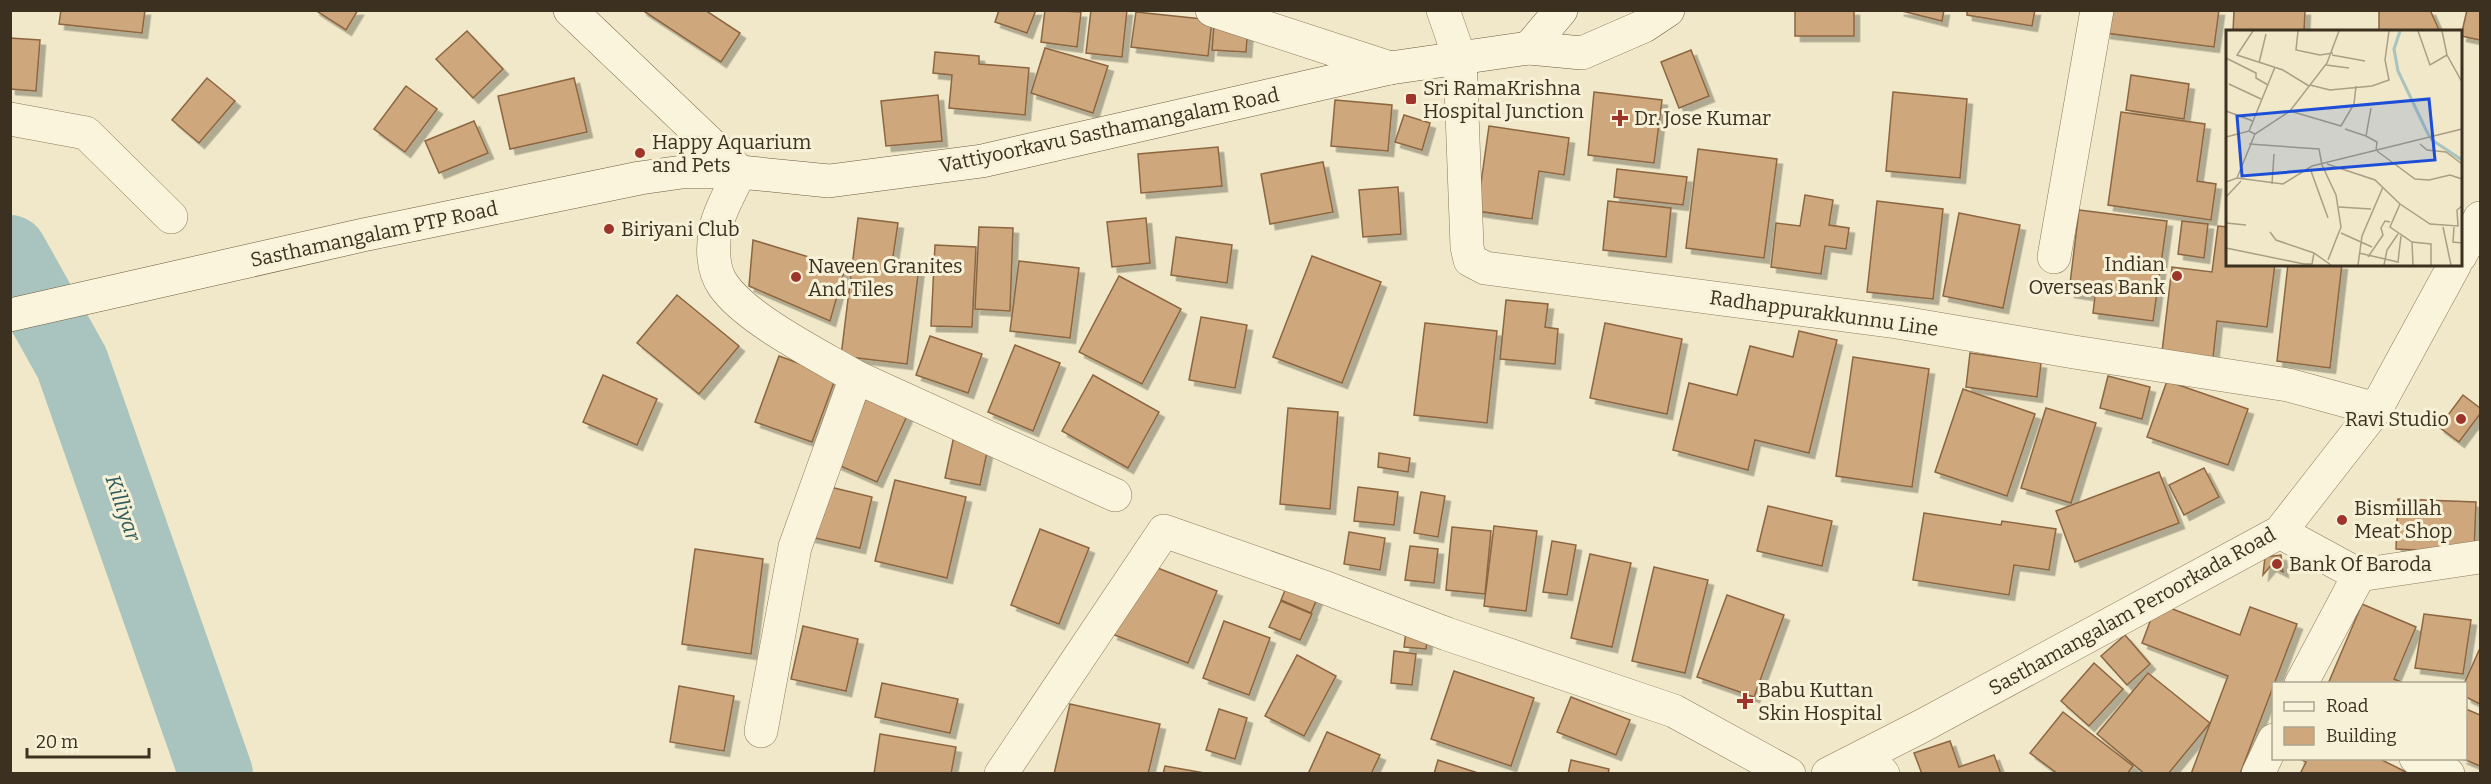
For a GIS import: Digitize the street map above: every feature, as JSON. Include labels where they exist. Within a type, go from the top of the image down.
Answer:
[{"type":"street","points":[[564,10],[740,172],[716,225],[714,245],[716,270],[724,286],[748,310],[856,377],[1115,495]]},
{"type":"street","points":[[570,10],[665,102]]},
{"type":"street","points":[[1212,10],[1390,68]]},
{"type":"street","name":"Radhappurakkunnu Line","points":[[1443,10],[1460,59],[1467,246],[1470,260],[1485,268],[1897,322],[2288,385],[2376,409]]},
{"type":"street","points":[[1529,48],[1560,10]]},
{"type":"street","name":"Vattiyoorkavu Sasthamangalam Road","points":[[740,172],[830,181],[982,161],[1390,68],[1529,48],[1582,54],[1644,26],[1668,10]]},
{"type":"street","points":[[2054,257],[2097,10]]},
{"type":"street","points":[[10,119],[86,133],[171,218]]},
{"type":"street","name":"Sasthamangalam PTP Road","points":[[10,315],[363,235],[640,177],[682,172],[740,172]]},
{"type":"street","points":[[2461,254],[2481,218]]},
{"type":"street","name":"Sasthamangalam Peroorkada Road","points":[[1828,774],[1875,764],[2280,532],[2376,409],[2454,266]]},
{"type":"street","points":[[761,731],[795,548],[856,377]]},
{"type":"street","points":[[1001,774],[1164,531],[1447,633],[1674,711],[1788,774]]},
{"type":"street","points":[[2280,532],[2359,575],[2481,557]]},
{"type":"street","points":[[2302,682],[2359,575]]},
{"type":"street","points":[[2258,774],[2272,744]]},
{"type":"street","points":[[2418,760],[2448,774]]},
{"type":"building","points":[[61,10],[145,10],[142,33],[59,24]]},
{"type":"building","points":[[315,10],[358,10],[346,30]]},
{"type":"building","points":[[642,10],[705,10],[740,33],[721,62]]},
{"type":"building","points":[[999,10],[1036,10],[1027,33],[995,22]]},
{"type":"building","points":[[1045,10],[1081,12],[1077,47],[1041,42]]},
{"type":"building","points":[[1091,10],[1127,10],[1122,57],[1086,53]]},
{"type":"building","points":[[1795,10],[1854,10],[1854,36],[1795,36]]},
{"type":"building","points":[[1898,10],[1944,10],[1942,21]]},
{"type":"building","points":[[1967,10],[2035,10],[2032,26],[1967,15]]},
{"type":"building","points":[[2108,10],[2219,10],[2214,47],[2105,33]]},
{"type":"building","points":[[2234,10],[2305,10],[2304,30],[2233,30]]},
{"type":"building","points":[[2379,10],[2430,10],[2439,30],[2379,30]]},
{"type":"building","points":[[2467,10],[2480,10],[2480,40],[2461,36]]},
{"type":"building","points":[[1136,12],[1212,20],[1208,56],[1131,47]]},
{"type":"building","points":[[1214,25],[1248,27],[1246,52],[1212,50]]},
{"type":"building","points":[[467,31],[503,69],[473,98],[436,59]]},
{"type":"building","points":[[10,38],[40,40],[36,91],[10,89]]},
{"type":"building","points":[[1045,48],[1108,66],[1093,113],[1031,93]]},
{"type":"building","points":[[1691,50],[1709,96],[1679,108],[1661,62]]},
{"type":"building","points":[[935,52],[979,56],[979,64],[1029,68],[1025,115],[949,108],[952,75],[933,73]]},
{"type":"building","points":[[2131,75],[2189,84],[2184,119],[2126,110]]},
{"type":"building","points":[[207,78],[235,101],[199,143],[172,120]]},
{"type":"building","points":[[574,78],[587,132],[510,149],[498,96]]},
{"type":"building","points":[[406,86],[437,109],[405,152],[374,129]]},
{"type":"building","points":[[1594,92],[1662,100],[1654,163],[1588,155]]},
{"type":"building","points":[[1893,92],[1967,99],[1960,178],[1886,171]]},
{"type":"building","points":[[938,95],[942,141],[886,146],[881,101]]},
{"type":"building","points":[[1335,100],[1392,105],[1388,151],[1331,146]]},
{"type":"building","points":[[2121,112],[2205,124],[2197,181],[2216,184],[2211,220],[2108,205]]},
{"type":"building","points":[[1404,115],[1430,123],[1422,150],[1395,142]]},
{"type":"building","points":[[474,121],[488,153],[439,173],[425,141]]},
{"type":"building","points":[[1489,126],[1569,138],[1564,175],[1539,171],[1532,219],[1477,211]]},
{"type":"building","points":[[1218,147],[1222,186],[1141,193],[1138,154]]},
{"type":"building","points":[[1698,149],[1777,159],[1764,258],[1686,248]]},
{"type":"building","points":[[1323,162],[1333,212],[1270,224],[1261,174]]},
{"type":"building","points":[[1617,169],[1687,177],[1683,205],[1614,197]]},
{"type":"building","points":[[1398,187],[1401,234],[1363,237],[1359,190]]},
{"type":"building","points":[[1805,195],[1833,200],[1829,225],[1849,228],[1846,249],[1825,246],[1821,274],[1771,267],[1776,223],[1800,226]]},
{"type":"building","points":[[1608,201],[1671,208],[1666,257],[1603,250]]},
{"type":"building","points":[[1877,201],[1943,209],[1933,299],[1867,292]]},
{"type":"building","points":[[2079,210],[2167,221],[2153,321],[2093,313],[2095,296],[2069,292]]},
{"type":"building","points":[[1959,213],[2020,225],[2003,308],[1943,296]]},
{"type":"building","points":[[858,218],[898,223],[892,263],[919,267],[907,364],[841,356]]},
{"type":"building","points":[[1146,218],[1150,263],[1112,267],[1107,222]]},
{"type":"building","points":[[2182,221],[2208,224],[2204,258],[2178,254]]},
{"type":"building","points":[[2218,226],[2226,227],[2226,266],[2275,266],[2267,327],[2217,321],[2213,358],[2162,352],[2172,267],[2212,272]]},
{"type":"building","points":[[979,227],[1013,228],[1010,311],[975,309]]},
{"type":"building","points":[[1176,237],[1232,245],[1227,283],[1171,275]]},
{"type":"building","name":"Naveen Granites And Tiles","points":[[753,240],[845,268],[830,321],[749,286]]},
{"type":"building","points":[[935,245],[976,247],[972,327],[931,326]]},
{"type":"building","points":[[1312,256],[1381,282],[1342,383],[1273,357]]},
{"type":"building","points":[[1019,261],[1079,268],[1070,338],[1010,331]]},
{"type":"building","points":[[2288,266],[2342,266],[2330,368],[2277,361]]},
{"type":"building","points":[[1119,276],[1181,309],[1142,384],[1079,352]]},
{"type":"building","points":[[677,295],[739,346],[699,394],[637,343]]},
{"type":"building","points":[[1506,300],[1548,304],[1545,327],[1558,329],[1555,364],[1500,359]]},
{"type":"building","points":[[1201,317],[1247,325],[1235,388],[1189,380]]},
{"type":"building","points":[[1425,323],[1497,331],[1487,423],[1414,415]]},
{"type":"building","points":[[1605,323],[1682,339],[1667,414],[1590,398]]},
{"type":"building","points":[[1799,331],[1837,340],[1809,453],[1755,440],[1748,470],[1673,450],[1689,383],[1737,395],[1750,346],[1793,357]]},
{"type":"building","points":[[930,336],[982,354],[968,393],[916,375]]},
{"type":"building","points":[[1015,345],[1060,363],[1033,431],[988,412]]},
{"type":"building","points":[[1970,353],[2041,363],[2037,397],[1966,387]]},
{"type":"building","points":[[779,356],[836,377],[812,442],[755,422]]},
{"type":"building","points":[[1853,357],[1929,369],[1912,487],[1836,476]]},
{"type":"building","points":[[603,375],[657,399],[637,445],[583,422]]},
{"type":"building","points":[[1093,375],[1159,412],[1128,468],[1062,431]]},
{"type":"building","points":[[2108,376],[2150,387],[2142,419],[2100,408]]},
{"type":"building","points":[[2167,381],[2248,409],[2228,465],[2147,437]]},
{"type":"building","points":[[1963,389],[2035,414],[2007,496],[1935,472]]},
{"type":"building","name":"Ravi Studio","points":[[2463,395],[2480,408],[2480,414],[2459,442],[2439,427]]},
{"type":"building","points":[[866,398],[907,416],[877,482],[836,464]]},
{"type":"building","points":[[1288,408],[1338,412],[1330,509],[1280,504]]},
{"type":"building","points":[[2046,408],[2096,423],[2071,503],[2021,488]]},
{"type":"building","points":[[955,431],[990,438],[980,485],[945,478]]},
{"type":"building","points":[[1379,453],[1410,458],[1408,472],[1378,467]]},
{"type":"building","points":[[2204,468],[2219,497],[2184,515],[2169,485]]},
{"type":"building","points":[[2159,472],[2179,523],[2075,562],[2056,511]]},
{"type":"building","points":[[895,480],[966,497],[947,578],[875,561]]},
{"type":"building","points":[[822,485],[872,497],[860,548],[810,537]]},
{"type":"building","points":[[1358,487],[1398,492],[1394,525],[1354,521]]},
{"type":"building","points":[[1421,492],[1445,496],[1438,537],[1414,533]]},
{"type":"building","points":[[2398,499],[2476,502],[2474,553],[2396,549]]},
{"type":"building","points":[[1768,506],[1832,521],[1822,566],[1757,551]]},
{"type":"building","points":[[1924,513],[2001,525],[2002,521],[2056,529],[2049,570],[2014,565],[2009,595],[1913,580]]},
{"type":"building","points":[[1494,526],[1537,531],[1526,611],[1484,606]]},
{"type":"building","points":[[1452,527],[1491,531],[1485,594],[1446,590]]},
{"type":"building","points":[[1040,529],[1089,548],[1059,624],[1011,605]]},
{"type":"building","points":[[1349,532],[1385,538],[1380,570],[1344,564]]},
{"type":"building","points":[[1552,541],[1576,545],[1567,595],[1543,592]]},
{"type":"building","points":[[1410,546],[1438,549],[1434,583],[1405,580]]},
{"type":"building","points":[[695,549],[763,559],[751,654],[682,644]]},
{"type":"building","points":[[1590,554],[1631,563],[1612,647],[1571,638]]},
{"type":"building","name":"Bank Of Baroda","points":[[2281,555],[2283,572],[2271,566],[2274,562],[2263,575],[2265,557]]},
{"type":"building","points":[[1142,562],[1217,591],[1188,663],[1112,634]]},
{"type":"building","points":[[1654,567],[1708,580],[1685,673],[1632,661]]},
{"type":"building","points":[[1292,573],[1322,587],[1311,613],[1281,600]]},
{"type":"building","points":[[1727,595],[1784,615],[1754,697],[1697,677]]},
{"type":"building","points":[[1281,601],[1312,614],[1300,640],[1269,627]]},
{"type":"building","points":[[2157,603],[2240,635],[2250,607],[2297,624],[2275,682],[2272,682],[2272,690],[2240,774],[2191,774],[2228,676],[2142,643]]},
{"type":"building","points":[[2362,604],[2416,627],[2394,679],[2401,682],[2329,682]]},
{"type":"building","points":[[2424,614],[2471,620],[2463,674],[2415,668]]},
{"type":"building","points":[[1408,615],[1430,618],[1426,649],[1404,647]]},
{"type":"building","points":[[1224,621],[1270,638],[1249,695],[1203,678]]},
{"type":"building","points":[[803,626],[858,639],[846,691],[791,679]]},
{"type":"building","points":[[2125,635],[2150,664],[2127,685],[2101,656]]},
{"type":"building","points":[[2480,648],[2480,704],[2467,698],[2467,682],[2465,682]]},
{"type":"building","points":[[1394,651],[1416,654],[1412,685],[1391,683]]},
{"type":"building","points":[[1297,655],[1336,676],[1304,736],[1265,716]]},
{"type":"building","points":[[2094,663],[2123,689],[2089,726],[2061,701]]},
{"type":"building","points":[[1454,671],[1534,698],[1511,766],[1431,739]]},
{"type":"building","points":[[2148,673],[2210,723],[2168,774],[2145,774],[2097,734]]},
{"type":"building","points":[[882,683],[958,699],[950,733],[875,717]]},
{"type":"building","points":[[679,686],[734,696],[724,751],[670,742]]},
{"type":"building","points":[[1571,697],[1630,720],[1616,755],[1557,732]]},
{"type":"building","points":[[1070,704],[1160,724],[1148,774],[1054,774]]},
{"type":"building","points":[[1219,709],[1247,718],[1235,759],[1206,750]]},
{"type":"building","points":[[2467,709],[2480,715],[2480,766],[2466,760]]},
{"type":"building","points":[[2063,712],[2133,766],[2127,774],[2058,774],[2030,753]]},
{"type":"building","points":[[1327,732],[1380,755],[1371,774],[1308,774]]},
{"type":"building","points":[[880,734],[956,747],[951,774],[874,774]]},
{"type":"building","points":[[1950,741],[1959,767],[1994,755],[2001,774],[1922,774],[1914,753]]},
{"type":"building","points":[[1438,760],[1481,774],[1434,774]]},
{"type":"building","points":[[1571,760],[1609,769],[1608,774],[1568,774]]},
{"type":"building","points":[[2302,760],[2382,760],[2410,774],[2300,774],[2306,762]]},
{"type":"building","points":[[1165,766],[1210,774],[1163,774]]},
{"type":"waterway","name":"Killiyar","points":[[10,252],[72,363],[216,774]]},
{"type":"place","name":"Sri RamaKrishna Hospital Junction","points":[[1411,99]]},
{"type":"place","name":"Dr. Jose Kumar","points":[[1620,118]]},
{"type":"place","name":"Happy Aquarium and Pets","points":[[640,153]]},
{"type":"place","name":"Biriyani Club","points":[[609,229]]},
{"type":"place","name":"Indian Overseas Bank","points":[[2177,276]]},
{"type":"place","name":"Naveen Granites And Tiles","points":[[796,277]]},
{"type":"place","name":"Ravi Studio","points":[[2461,419]]},
{"type":"place","name":"Bismillah Meat Shop","points":[[2342,520]]},
{"type":"place","name":"Bank Of Baroda","points":[[2277,564]]},
{"type":"place","name":"Babu Kuttan Skin Hospital","points":[[1745,701]]}]
